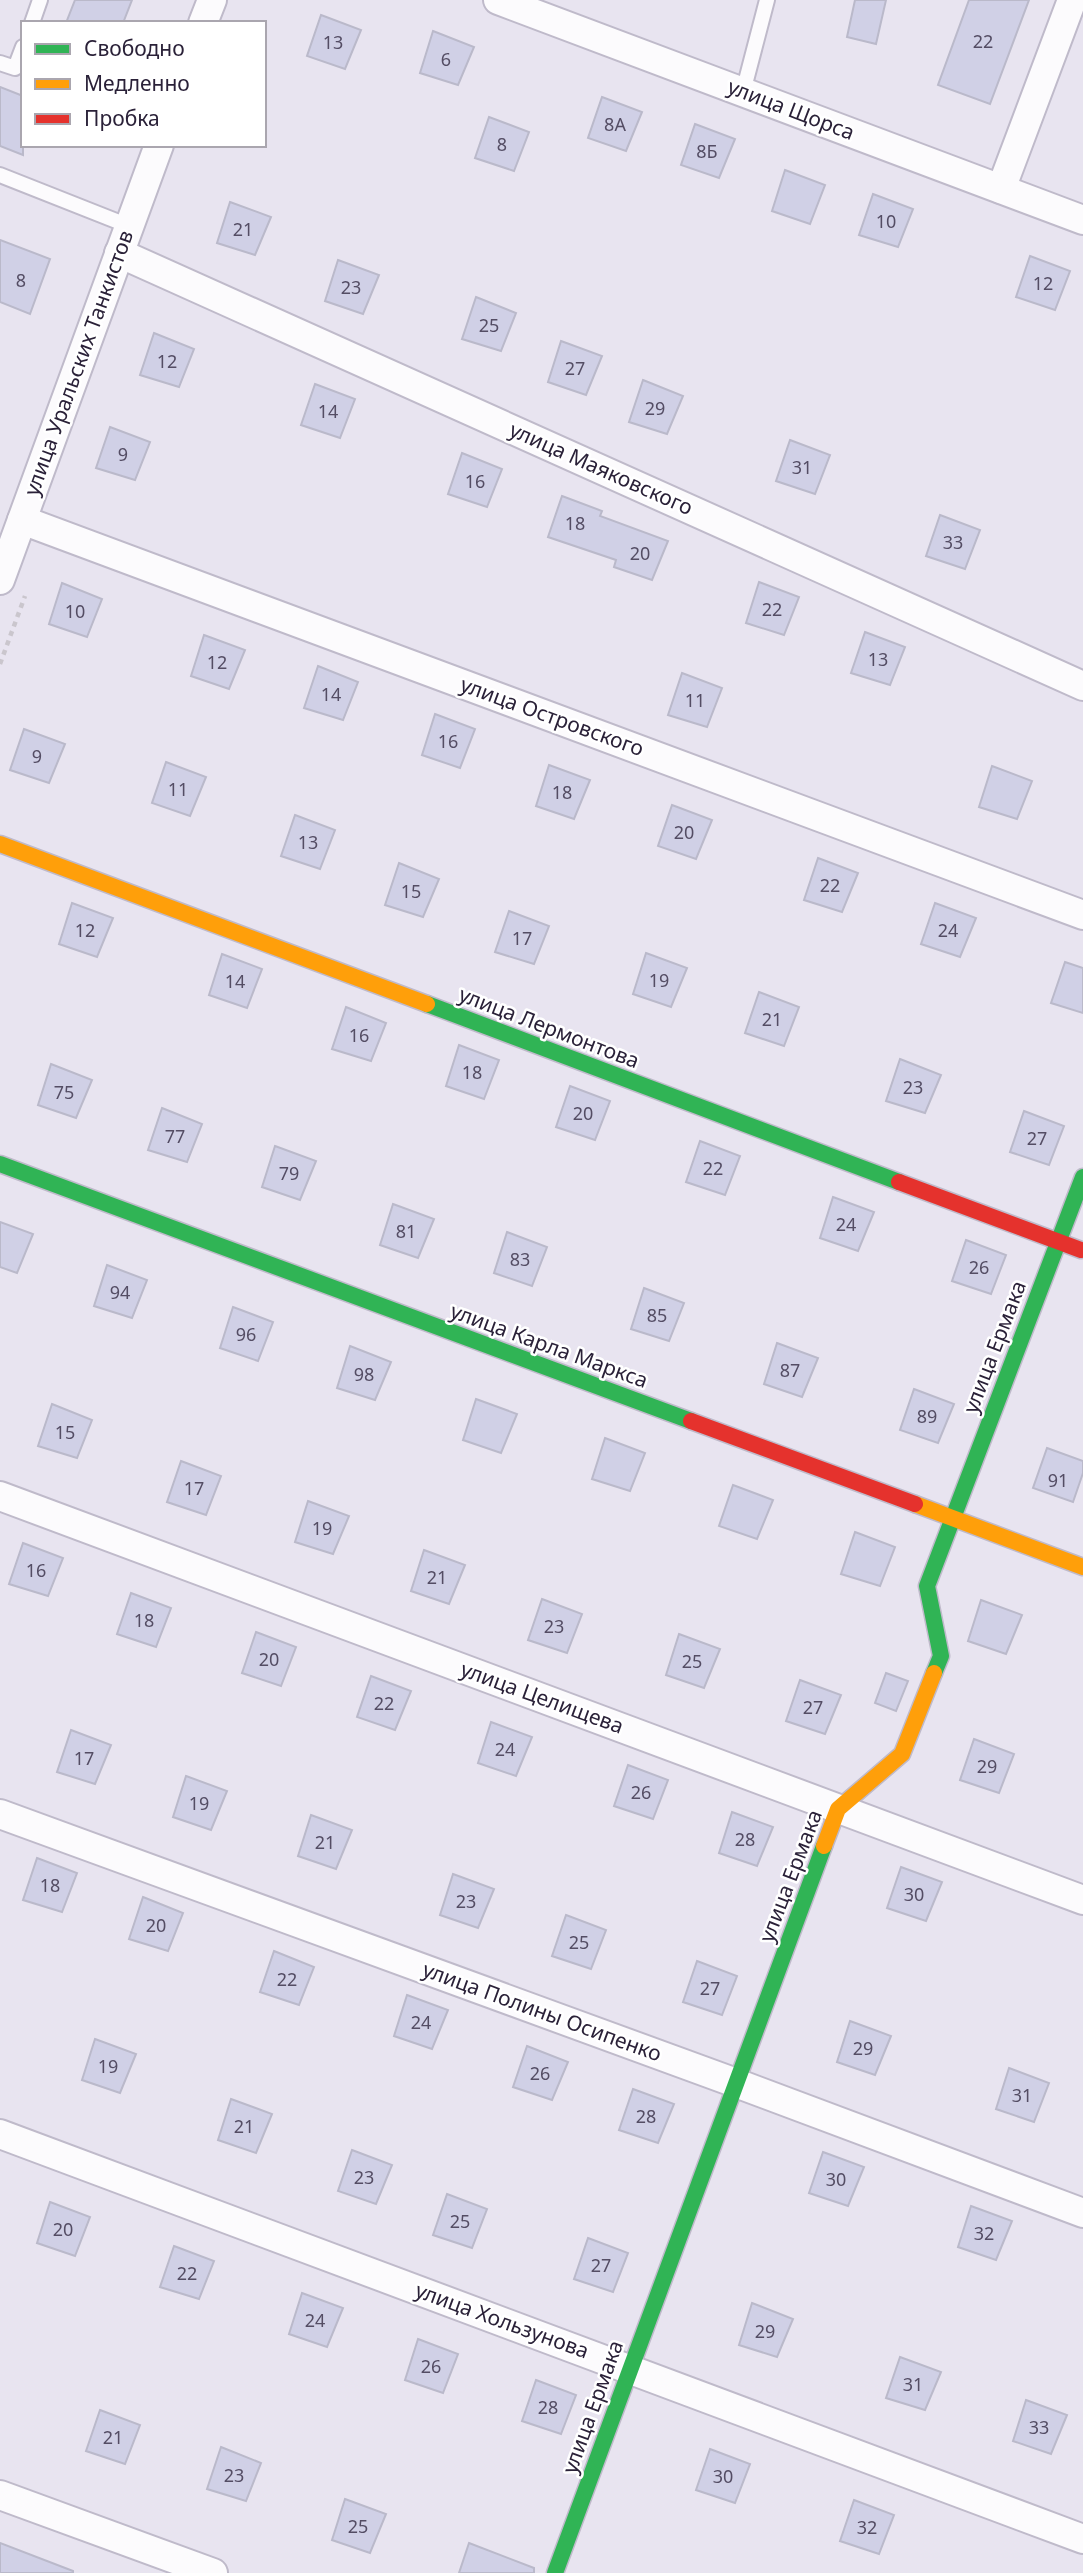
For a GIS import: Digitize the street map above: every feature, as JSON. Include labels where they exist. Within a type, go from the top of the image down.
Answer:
[{"type":"street","points":[[204,21],[212,0]]},
{"type":"street","name":"улица Щорса","points":[[498,0],[1083,220]]},
{"type":"street","points":[[1001,189],[1072,0]]},
{"type":"street","name":"улица Уральских Танкистов","points":[[0,580],[158,147]]},
{"type":"street","name":"улица Маяковского","points":[[119,253],[1083,686]]},
{"type":"street","name":"улица Островского","points":[[22,520],[1083,915]]},
{"type":"street","name":"улица Лермонтова","points":[[0,844],[1083,1251]]},
{"type":"street","name":"улица Карла Маркса","points":[[0,1164],[1083,1567]]},
{"type":"street","name":"улица Ермака","points":[[555,2573],[838,1809],[902,1754],[941,1656],[927,1586],[1083,1177]]},
{"type":"street","name":"улица Целищева","points":[[0,1496],[1083,1900]]},
{"type":"street","name":"улица Полины Осипенко","points":[[0,1814],[1083,2213]]},
{"type":"street","name":"улица Хользунова","points":[[0,2134],[1083,2539]]},
{"type":"street","points":[[0,2495],[214,2573]]},
{"type":"lane","points":[[33,21],[40,0]]},
{"type":"lane","points":[[743,92],[767,0]]},
{"type":"lane","points":[[0,62],[15,68],[21,52]]},
{"type":"lane","points":[[0,175],[129,226]]},
{"type":"building","points":[[75,0],[132,0],[124,21],[67,21]]},
{"type":"building","points":[[855,0],[886,0],[876,44],[847,37]]},
{"type":"building","points":[[969,0],[1029,0],[990,104],[938,85]]},
{"type":"building","points":[[321,15],[361,30],[345,69],[307,56]]},
{"type":"building","points":[[433,31],[474,47],[458,85],[420,73]]},
{"type":"building","points":[[0,87],[21,95],[23,155],[0,146]]},
{"type":"building","points":[[602,97],[642,112],[626,151],[588,138]]},
{"type":"building","points":[[489,117],[529,132],[514,171],[475,158]]},
{"type":"building","points":[[695,124],[735,139],[719,178],[681,165]]},
{"type":"building","points":[[785,170],[825,185],[810,224],[772,211]]},
{"type":"building","points":[[873,194],[913,209],[898,247],[859,235]]},
{"type":"building","points":[[230,202],[271,217],[255,255],[217,243]]},
{"type":"building","points":[[0,240],[50,259],[30,314],[0,302]]},
{"type":"building","points":[[1030,256],[1070,271],[1055,310],[1016,297]]},
{"type":"building","points":[[338,260],[379,275],[363,314],[325,301]]},
{"type":"building","points":[[476,297],[516,313],[501,351],[462,339]]},
{"type":"building","points":[[154,333],[194,349],[179,387],[140,375]]},
{"type":"building","points":[[561,341],[602,356],[586,395],[548,382]]},
{"type":"building","points":[[643,380],[683,396],[667,434],[629,422]]},
{"type":"building","points":[[315,384],[355,399],[340,438],[301,425]]},
{"type":"building","points":[[110,427],[150,442],[135,480],[96,468]]},
{"type":"building","points":[[790,440],[830,455],[815,494],[776,481]]},
{"type":"building","points":[[462,453],[502,469],[487,507],[448,494]]},
{"type":"building","points":[[562,496],[602,511],[600,516],[668,541],[652,580],[614,567],[616,560],[548,537]]},
{"type":"building","points":[[940,515],[980,530],[965,569],[926,556]]},
{"type":"building","points":[[759,582],[799,597],[784,635],[746,623]]},
{"type":"building","points":[[62,583],[102,599],[87,637],[49,624]]},
{"type":"building","points":[[865,632],[905,647],[890,685],[851,673]]},
{"type":"building","points":[[204,635],[245,650],[229,689],[191,676]]},
{"type":"building","points":[[318,666],[358,682],[343,720],[304,708]]},
{"type":"building","points":[[682,673],[722,688],[707,727],[668,715]]},
{"type":"building","points":[[435,714],[475,729],[460,768],[422,755]]},
{"type":"building","points":[[24,729],[65,744],[49,783],[10,770]]},
{"type":"building","points":[[166,762],[206,777],[190,816],[152,803]]},
{"type":"building","points":[[549,765],[590,780],[574,819],[536,806]]},
{"type":"building","points":[[992,766],[1032,781],[1017,819],[979,807]]},
{"type":"building","points":[[672,805],[712,820],[696,859],[658,846]]},
{"type":"building","points":[[295,815],[335,830],[320,869],[281,856]]},
{"type":"building","points":[[818,858],[858,873],[842,912],[804,900]]},
{"type":"building","points":[[399,863],[439,879],[423,917],[385,905]]},
{"type":"building","points":[[72,903],[113,918],[97,957],[59,944]]},
{"type":"building","points":[[935,903],[976,918],[960,957],[921,944]]},
{"type":"building","points":[[509,911],[549,926],[534,964],[495,952]]},
{"type":"building","points":[[646,953],[687,968],[671,1007],[633,994]]},
{"type":"building","points":[[222,954],[262,969],[247,1008],[209,995]]},
{"type":"building","points":[[1065,962],[1083,968],[1083,1013],[1051,1003]]},
{"type":"building","points":[[759,992],[799,1007],[784,1046],[745,1033]]},
{"type":"building","points":[[346,1007],[386,1023],[371,1061],[332,1049]]},
{"type":"building","points":[[459,1045],[499,1060],[484,1099],[446,1086]]},
{"type":"building","points":[[900,1059],[941,1075],[925,1113],[886,1101]]},
{"type":"building","points":[[51,1064],[92,1080],[76,1118],[38,1105]]},
{"type":"building","points":[[570,1086],[610,1101],[595,1140],[556,1127]]},
{"type":"building","points":[[162,1108],[202,1124],[187,1162],[148,1150]]},
{"type":"building","points":[[1024,1111],[1064,1126],[1049,1165],[1010,1152]]},
{"type":"building","points":[[700,1141],[740,1156],[725,1195],[686,1182]]},
{"type":"building","points":[[275,1146],[316,1161],[300,1200],[262,1187]]},
{"type":"building","points":[[833,1197],[874,1212],[858,1251],[820,1238]]},
{"type":"building","points":[[393,1204],[434,1219],[418,1258],[380,1245]]},
{"type":"building","points":[[0,1222],[33,1234],[17,1273],[0,1267]]},
{"type":"building","points":[[507,1232],[547,1247],[532,1286],[494,1273]]},
{"type":"building","points":[[966,1240],[1006,1255],[991,1294],[952,1281]]},
{"type":"building","points":[[107,1265],[147,1280],[132,1318],[94,1306]]},
{"type":"building","points":[[644,1288],[684,1303],[669,1341],[631,1329]]},
{"type":"building","points":[[233,1307],[273,1322],[258,1361],[220,1348]]},
{"type":"building","points":[[777,1343],[818,1358],[802,1397],[764,1384]]},
{"type":"building","points":[[350,1346],[391,1362],[375,1400],[337,1388]]},
{"type":"building","points":[[914,1389],[954,1404],[938,1443],[900,1430]]},
{"type":"building","points":[[476,1399],[517,1414],[501,1453],[463,1440]]},
{"type":"building","points":[[52,1404],[92,1420],[77,1458],[38,1446]]},
{"type":"building","points":[[605,1438],[645,1453],[630,1491],[592,1479]]},
{"type":"building","points":[[1047,1448],[1083,1461],[1083,1473],[1073,1502],[1033,1488]]},
{"type":"building","points":[[181,1461],[221,1476],[206,1515],[167,1502]]},
{"type":"building","points":[[733,1485],[773,1500],[757,1539],[719,1526]]},
{"type":"building","points":[[308,1501],[349,1516],[333,1554],[295,1542]]},
{"type":"building","points":[[855,1532],[895,1547],[880,1586],[841,1574]]},
{"type":"building","points":[[23,1543],[63,1558],[48,1596],[9,1584]]},
{"type":"building","points":[[424,1550],[465,1565],[449,1604],[411,1591]]},
{"type":"building","points":[[131,1593],[171,1608],[156,1647],[117,1634]]},
{"type":"building","points":[[542,1599],[582,1614],[567,1653],[528,1640]]},
{"type":"building","points":[[981,1600],[1022,1615],[1006,1654],[968,1641]]},
{"type":"building","points":[[256,1632],[296,1647],[281,1686],[242,1673]]},
{"type":"building","points":[[679,1634],[720,1649],[704,1688],[666,1675]]},
{"type":"building","points":[[886,1673],[908,1681],[896,1711],[875,1703]]},
{"type":"building","points":[[371,1676],[411,1691],[395,1730],[357,1717]]},
{"type":"building","points":[[800,1680],[841,1695],[825,1734],[786,1721]]},
{"type":"building","points":[[491,1722],[532,1737],[516,1776],[478,1763]]},
{"type":"building","points":[[71,1730],[111,1745],[95,1784],[57,1772]]},
{"type":"building","points":[[974,1739],[1014,1754],[999,1793],[960,1780]]},
{"type":"building","points":[[628,1765],[668,1780],[653,1819],[614,1806]]},
{"type":"building","points":[[186,1776],[227,1791],[211,1830],[173,1817]]},
{"type":"building","points":[[732,1812],[773,1827],[757,1866],[719,1853]]},
{"type":"building","points":[[311,1815],[352,1830],[336,1869],[298,1856]]},
{"type":"building","points":[[37,1858],[77,1873],[62,1912],[23,1900]]},
{"type":"building","points":[[901,1867],[942,1882],[926,1921],[887,1908]]},
{"type":"building","points":[[453,1874],[494,1889],[478,1928],[440,1915]]},
{"type":"building","points":[[143,1897],[183,1913],[168,1951],[129,1939]]},
{"type":"building","points":[[566,1915],[606,1930],[591,1969],[552,1956]]},
{"type":"building","points":[[274,1951],[314,1967],[299,2005],[260,1992]]},
{"type":"building","points":[[697,1961],[737,1976],[722,2015],[683,2002]]},
{"type":"building","points":[[407,1995],[448,2010],[432,2049],[394,2036]]},
{"type":"building","points":[[850,2021],[891,2036],[875,2075],[837,2062]]},
{"type":"building","points":[[95,2039],[136,2054],[120,2093],[82,2080]]},
{"type":"building","points":[[527,2046],[568,2062],[552,2100],[513,2087]]},
{"type":"building","points":[[1009,2068],[1049,2083],[1034,2122],[996,2109]]},
{"type":"building","points":[[633,2089],[674,2104],[658,2143],[619,2130]]},
{"type":"building","points":[[231,2099],[272,2114],[256,2153],[218,2140]]},
{"type":"building","points":[[352,2150],[392,2165],[376,2204],[338,2191]]},
{"type":"building","points":[[823,2152],[864,2167],[848,2206],[809,2193]]},
{"type":"building","points":[[447,2194],[487,2209],[472,2248],[433,2235]]},
{"type":"building","points":[[50,2202],[90,2217],[75,2256],[37,2243]]},
{"type":"building","points":[[971,2206],[1012,2221],[996,2260],[958,2247]]},
{"type":"building","points":[[588,2238],[628,2253],[613,2292],[574,2279]]},
{"type":"building","points":[[174,2246],[214,2261],[199,2299],[160,2287]]},
{"type":"building","points":[[302,2293],[343,2308],[327,2347],[289,2334]]},
{"type":"building","points":[[752,2303],[793,2319],[777,2357],[739,2345]]},
{"type":"building","points":[[418,2339],[458,2354],[443,2393],[405,2380]]},
{"type":"building","points":[[900,2357],[941,2372],[925,2410],[886,2398]]},
{"type":"building","points":[[536,2380],[576,2395],[561,2434],[522,2421]]},
{"type":"building","points":[[1026,2400],[1067,2415],[1051,2454],[1013,2441]]},
{"type":"building","points":[[100,2410],[140,2425],[125,2464],[86,2451]]},
{"type":"building","points":[[221,2447],[261,2463],[246,2501],[207,2489]]},
{"type":"building","points":[[710,2449],[750,2464],[735,2503],[696,2490]]},
{"type":"building","points":[[345,2499],[386,2514],[370,2553],[332,2540]]},
{"type":"building","points":[[854,2500],[894,2515],[879,2554],[840,2541]]},
{"type":"building","points":[[0,2543],[73,2571],[73,2573],[0,2573]]},
{"type":"building","points":[[469,2543],[534,2568],[534,2573],[459,2573]]},
{"type":"traffic: fast","points":[[427,1004],[899,1182]]},
{"type":"traffic: fast","points":[[0,1164],[691,1421]]},
{"type":"traffic: fast","points":[[934,1673],[941,1656],[927,1586],[1083,1177]]},
{"type":"traffic: fast","points":[[555,2573],[824,1846]]},
{"type":"traffic: slow","points":[[0,844],[427,1004]]},
{"type":"traffic: slow","points":[[915,1504],[1083,1567]]},
{"type":"traffic: slow","points":[[824,1846],[838,1809],[902,1754],[934,1673]]},
{"type":"traffic: jam","points":[[899,1182],[1081,1250]]},
{"type":"traffic: jam","points":[[691,1421],[915,1504]]}]
